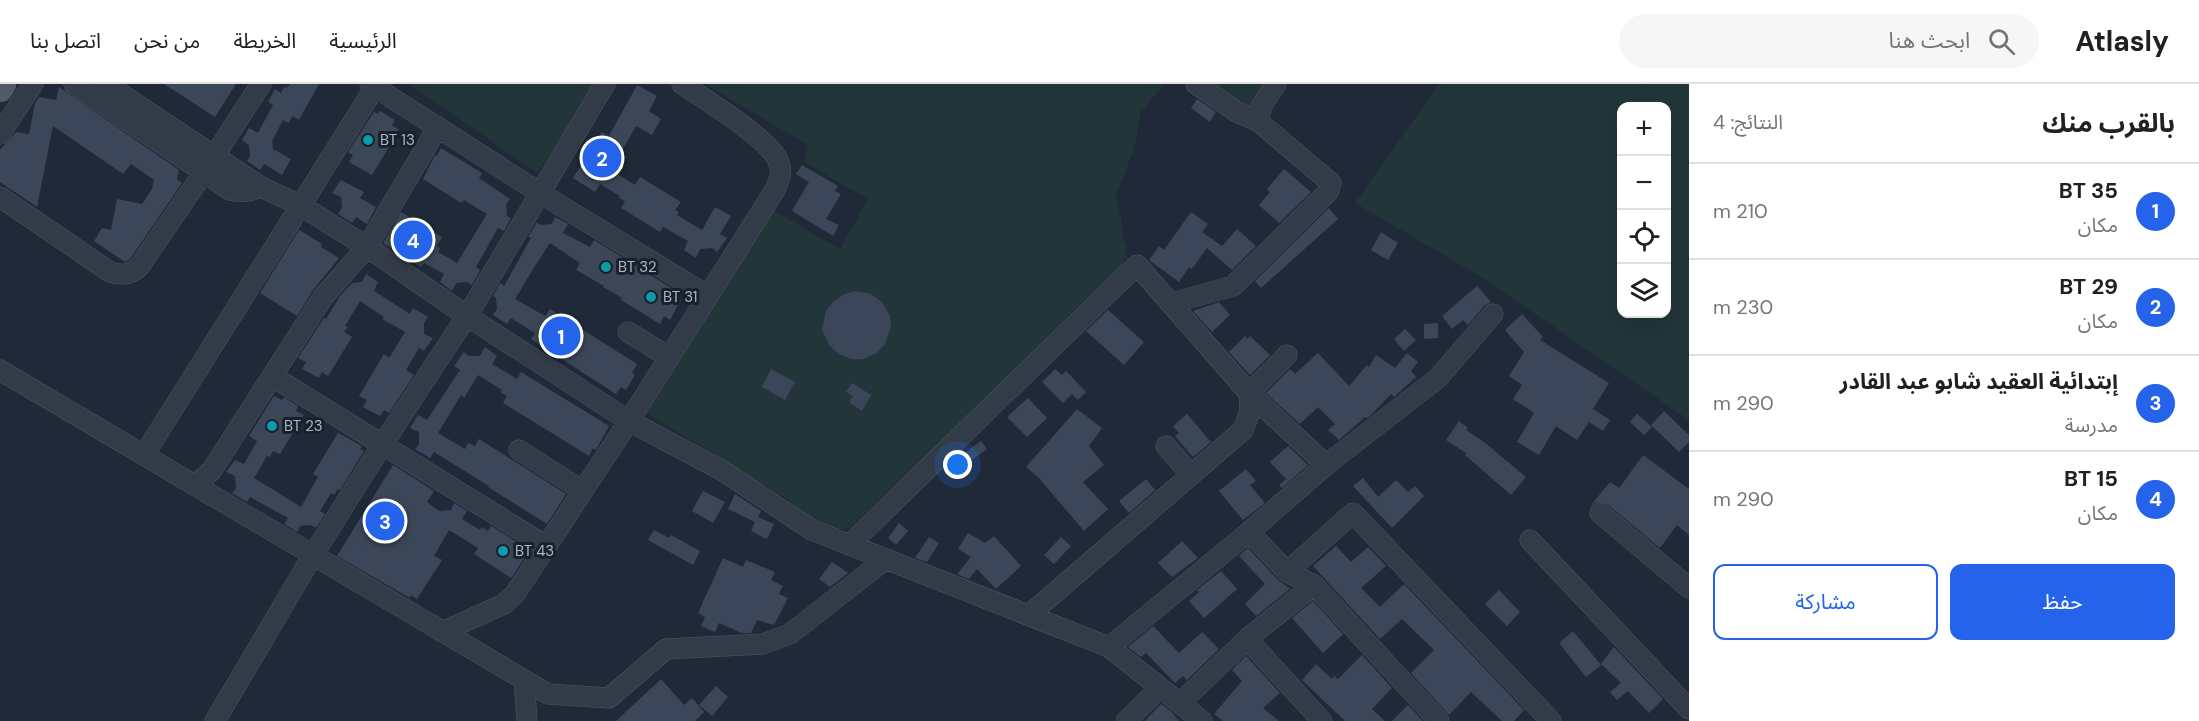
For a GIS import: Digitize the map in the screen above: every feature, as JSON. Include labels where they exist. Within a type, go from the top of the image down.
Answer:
[{"type":"main road","points":[[0,89],[3,84]]},
{"type":"street","points":[[0,134],[33,84]]},
{"type":"street","points":[[74,84],[208,165],[300,206],[629,421],[723,471],[812,530],[1109,647],[1202,721]]},
{"type":"street","points":[[106,84],[208,165]]},
{"type":"street","points":[[0,197],[110,272],[122,276],[132,273],[139,267],[261,84]]},
{"type":"street","points":[[215,721],[313,555],[467,316],[605,84]]},
{"type":"street","points":[[442,632],[504,604],[514,594],[629,421],[775,190],[781,175],[779,161],[770,148],[757,136],[682,84]]},
{"type":"street","points":[[1172,303],[1233,286],[1328,192],[1331,183],[1258,121],[1237,112],[1196,84]]},
{"type":"street","points":[[1258,121],[1262,105],[1276,84]]},
{"type":"street","points":[[144,455],[374,85],[540,194],[708,296]]},
{"type":"street","points":[[196,485],[212,470],[323,297],[366,247],[438,127]]},
{"type":"street","points":[[849,545],[1137,265],[1249,393],[1326,465]]},
{"type":"street","points":[[1109,647],[1249,532],[1326,465],[1438,378],[1493,314]]},
{"type":"street","points":[[628,332],[669,357]]},
{"type":"street","points":[[1029,615],[1243,430],[1250,412],[1249,393],[1287,355]]},
{"type":"street","points":[[0,369],[548,694],[609,699],[666,649],[764,644],[790,634],[886,560]]},
{"type":"street","points":[[272,376],[546,546]]},
{"type":"street","points":[[1166,446],[1191,475]]},
{"type":"street","points":[[519,450],[583,491]]},
{"type":"street","points":[[1287,572],[1353,513],[1551,721]]},
{"type":"street","points":[[1600,513],[1689,588]]},
{"type":"street","points":[[1249,532],[1287,572],[1314,585],[1439,721]]},
{"type":"street","points":[[1530,540],[1689,709]]},
{"type":"street","points":[[1180,703],[1247,639],[1314,585]]},
{"type":"street","points":[[1247,639],[1322,721]]},
{"type":"street","points":[[524,680],[527,721]]},
{"type":"street","points":[[1126,721],[1161,688]]},
{"type":"green space","points":[[409,84],[597,84],[537,173]]},
{"type":"green space","points":[[705,84],[1164,84],[1141,112],[1134,149],[1116,196],[1127,249],[1122,269],[1108,285],[850,528],[828,532],[811,521],[790,501],[647,413],[773,210],[840,249],[868,199],[804,162],[808,145]]},
{"type":"green space","points":[[1205,84],[1271,84],[1257,105],[1249,109]]},
{"type":"green space","points":[[1439,84],[1689,84],[1689,420],[1483,278],[1355,203]]},
{"type":"building","points":[[164,84],[236,84],[215,117]]},
{"type":"building","points":[[290,84],[319,84],[299,120],[292,116],[289,123],[283,120],[272,141],[273,149],[291,159],[282,175],[264,164],[260,170],[247,161],[250,156],[249,145],[242,140],[249,128],[258,133],[273,105],[268,102],[275,89],[281,93],[284,87],[287,88]]},
{"type":"building","points":[[637,85],[657,96],[649,111],[661,119],[652,135],[636,126],[611,170],[635,185],[640,177],[681,202],[675,210],[679,212],[677,215],[702,230],[715,207],[731,216],[720,234],[727,238],[717,252],[712,248],[700,249],[696,258],[684,250],[688,241],[663,227],[660,232],[621,208],[625,201],[619,198],[620,196],[600,184],[595,192],[573,178],[602,132],[609,136]]},
{"type":"building","points":[[59,87],[179,170],[177,180],[182,183],[130,259],[125,262],[94,241],[102,228],[111,230],[117,199],[142,204],[152,189],[154,180],[131,164],[123,174],[53,126],[37,207],[0,182],[0,150],[16,132],[29,134],[35,103],[39,97],[56,100]]},
{"type":"building","points":[[1197,99],[1216,112],[1210,122],[1191,108]]},
{"type":"building","name":"BT 13","points":[[380,111],[395,120],[392,125],[399,130],[372,175],[349,162],[353,155],[348,152],[374,112],[378,114]]},
{"type":"building","points":[[441,148],[482,173],[479,178],[510,199],[506,204],[507,216],[511,218],[504,231],[498,228],[476,267],[480,270],[472,285],[467,282],[456,283],[452,291],[440,282],[444,274],[424,263],[421,267],[383,243],[401,212],[442,237],[437,246],[440,248],[438,252],[457,263],[487,214],[464,200],[461,203],[423,179]]},
{"type":"building","points":[[802,165],[838,186],[835,191],[841,194],[826,219],[839,225],[833,236],[792,211],[809,182],[796,174]]},
{"type":"building","points":[[1284,169],[1311,192],[1279,223],[1259,205],[1270,192],[1267,189]]},
{"type":"building","points":[[341,180],[364,192],[360,198],[376,207],[367,224],[356,217],[352,223],[338,214],[342,208],[341,197],[332,193]]},
{"type":"building","points":[[1329,208],[1338,219],[1261,288],[1255,281]]},
{"type":"building","points":[[1191,212],[1208,224],[1202,232],[1222,246],[1237,229],[1256,246],[1232,270],[1207,248],[1192,269],[1189,267],[1179,282],[1149,260],[1159,246],[1164,250]]},
{"type":"building","points":[[555,217],[568,224],[563,233],[590,247],[594,240],[681,294],[675,303],[678,305],[670,320],[664,316],[660,324],[576,270],[580,263],[550,243],[535,266],[515,299],[545,316],[550,309],[637,364],[632,373],[635,375],[626,390],[621,387],[616,394],[531,339],[535,333],[511,318],[507,324],[493,315],[497,309],[496,298],[493,296],[500,283],[504,286],[531,238],[528,237],[537,222],[540,225],[552,224]]},
{"type":"building","points":[[299,230],[339,258],[313,290],[297,316],[260,293]]},
{"type":"building","points":[[1381,232],[1398,243],[1388,260],[1371,250]]},
{"type":"building","points":[[366,274],[378,282],[374,291],[410,314],[413,308],[428,317],[424,323],[424,334],[433,338],[424,351],[419,348],[406,370],[414,375],[389,413],[384,410],[380,416],[363,407],[367,400],[359,396],[384,354],[389,358],[405,332],[382,319],[384,317],[360,301],[345,326],[348,327],[344,332],[352,337],[328,376],[322,372],[319,378],[302,369],[306,362],[298,358],[340,296],[352,283],[362,282]]},
{"type":"building","points":[[1477,286],[1491,302],[1484,306],[1468,325],[1463,320],[1452,329],[1442,316]]},
{"type":"building","points":[[856,291],[871,294],[881,301],[890,316],[891,327],[885,344],[877,353],[863,359],[851,359],[839,354],[830,346],[822,330],[826,311],[833,302],[844,294]]},
{"type":"building","points":[[1219,302],[1230,315],[1212,332],[1193,311]]},
{"type":"building","points":[[1108,310],[1144,342],[1124,365],[1086,331]]},
{"type":"building","points":[[1522,314],[1543,337],[1540,340],[1609,383],[1593,409],[1610,420],[1603,431],[1589,422],[1577,440],[1556,426],[1539,455],[1517,442],[1534,413],[1513,399],[1522,385],[1509,376],[1524,352],[1505,330]]},
{"type":"building","points":[[1438,323],[1438,338],[1424,339],[1424,324]]},
{"type":"building","points":[[1405,329],[1416,340],[1404,351],[1394,339]]},
{"type":"building","points":[[1245,336],[1247,339],[1250,336],[1270,355],[1250,375],[1229,352]]},
{"type":"building","points":[[485,347],[497,356],[492,364],[517,379],[521,372],[609,426],[596,450],[593,448],[589,456],[503,403],[507,396],[500,392],[502,390],[478,375],[464,398],[461,395],[438,433],[465,449],[468,443],[475,446],[479,439],[566,494],[547,524],[434,452],[430,458],[415,449],[419,444],[419,432],[410,428],[418,415],[427,420],[460,370],[454,366],[464,352],[469,356],[480,356]]},
{"type":"building","points":[[1318,353],[1349,386],[1367,365],[1369,367],[1376,355],[1395,368],[1407,353],[1418,362],[1411,371],[1416,377],[1394,397],[1391,394],[1370,416],[1365,417],[1339,440],[1328,430],[1335,424],[1318,407],[1300,424],[1266,393],[1290,369],[1295,374]]},
{"type":"building","points":[[771,369],[795,382],[785,400],[762,387]]},
{"type":"building","points":[[1055,369],[1062,375],[1066,371],[1086,392],[1078,400],[1072,394],[1063,403],[1042,382]]},
{"type":"building","points":[[852,383],[871,395],[862,411],[849,402],[853,396],[846,392]]},
{"type":"building","points":[[274,396],[282,400],[284,397],[298,406],[296,411],[304,415],[280,454],[273,451],[270,457],[267,456],[254,478],[301,507],[318,477],[313,474],[338,433],[362,446],[360,449],[364,451],[340,490],[338,489],[334,495],[331,493],[320,511],[325,514],[316,528],[311,525],[300,526],[297,532],[284,524],[288,518],[250,497],[247,502],[232,493],[236,488],[235,476],[226,472],[235,460],[244,464],[257,441],[249,436]]},
{"type":"building","points":[[1028,398],[1047,418],[1027,437],[1007,417]]},
{"type":"building","points":[[1077,409],[1102,428],[1089,446],[1104,465],[1083,482],[1108,509],[1084,531],[1039,478],[1026,467]]},
{"type":"building","points":[[1664,411],[1689,435],[1689,442],[1679,452],[1651,425]]},
{"type":"building","points":[[1187,414],[1211,442],[1193,457],[1175,436],[1179,433],[1173,426]]},
{"type":"building","points":[[1637,414],[1652,427],[1644,435],[1630,422]]},
{"type":"building","points":[[1459,421],[1468,428],[1466,430],[1526,477],[1511,495],[1465,455],[1466,453],[1446,440]]},
{"type":"building","points":[[981,441],[987,449],[972,460],[966,452]]},
{"type":"building","points":[[1288,446],[1308,465],[1282,488],[1279,485],[1286,479],[1270,462]]},
{"type":"building","points":[[1643,455],[1689,489],[1689,535],[1677,525],[1660,548],[1607,504],[1596,502],[1591,505],[1610,482],[1619,488]]},
{"type":"building","points":[[393,465],[434,491],[427,502],[439,511],[451,510],[454,503],[467,511],[462,519],[480,530],[481,527],[488,531],[491,526],[530,550],[511,578],[474,554],[478,548],[449,530],[434,556],[442,560],[417,599],[411,595],[410,598],[337,556]]},
{"type":"building","points":[[1246,469],[1256,481],[1250,485],[1265,503],[1243,520],[1219,491]]},
{"type":"building","points":[[1363,478],[1378,497],[1396,480],[1408,492],[1415,486],[1424,496],[1392,528],[1353,486]]},
{"type":"building","points":[[1146,479],[1155,490],[1129,513],[1119,501]]},
{"type":"building","points":[[703,491],[725,502],[713,523],[692,511]]},
{"type":"building","points":[[735,494],[761,511],[758,517],[774,524],[767,539],[751,531],[755,522],[728,509]]},
{"type":"building","points":[[899,523],[908,531],[896,545],[888,538]]},
{"type":"building","points":[[654,530],[669,538],[671,535],[700,551],[693,565],[648,540]]},
{"type":"building","points":[[968,533],[985,543],[994,536],[1021,566],[996,589],[977,569],[969,579],[957,574],[971,557],[958,549]]},
{"type":"building","points":[[929,537],[939,543],[927,562],[915,558]]},
{"type":"building","points":[[1061,537],[1071,546],[1054,564],[1044,555]]},
{"type":"building","points":[[1182,541],[1198,558],[1172,577],[1158,563]]},
{"type":"building","points":[[1336,546],[1351,562],[1368,547],[1386,566],[1361,588],[1380,607],[1404,584],[1524,710],[1514,721],[1502,721],[1471,692],[1449,715],[1411,673],[1434,650],[1402,619],[1380,639],[1313,566]]},
{"type":"building","points":[[1248,548],[1278,580],[1290,589],[1256,616],[1245,604],[1265,584],[1239,556]]},
{"type":"building","points":[[723,558],[743,567],[746,560],[775,572],[771,580],[783,586],[779,594],[788,598],[774,625],[757,620],[751,633],[742,633],[719,623],[715,632],[701,626],[705,617],[698,613]]},
{"type":"building","points":[[832,562],[848,573],[830,587],[819,579]]},
{"type":"building","points":[[1221,571],[1237,589],[1204,618],[1189,601],[1199,592],[1197,590]]},
{"type":"building","points":[[1499,590],[1520,612],[1507,626],[1485,604]]},
{"type":"building","points":[[1313,601],[1343,634],[1323,653],[1292,618]]},
{"type":"building","points":[[1153,626],[1179,653],[1202,632],[1219,649],[1187,680],[1183,676],[1175,683],[1146,653],[1141,657],[1128,647]]},
{"type":"building","points":[[1573,631],[1601,665],[1586,677],[1559,643]]},
{"type":"building","points":[[1614,647],[1663,699],[1649,713],[1628,691],[1617,700],[1610,692],[1621,683],[1601,664]]},
{"type":"building","points":[[1362,655],[1392,688],[1372,709],[1385,721],[1345,721],[1302,680],[1316,664],[1332,679],[1334,676],[1338,679]]},
{"type":"building","points":[[1246,656],[1280,693],[1263,708],[1279,721],[1223,721],[1214,714],[1242,681],[1232,670]]},
{"type":"building","points":[[661,679],[684,705],[692,698],[704,712],[695,721],[616,721]]},
{"type":"building","points":[[716,686],[728,697],[712,716],[699,705]]},
{"type":"building","points":[[1161,704],[1171,711],[1179,721],[1145,721]]},
{"type":"building","points":[[1408,705],[1423,721],[1392,721]]},
{"type":"place","name":"BT 13","points":[[368,140]]},
{"type":"place","name":"BT 29","points":[[602,158]]},
{"type":"place","name":"BT 15","points":[[413,240]]},
{"type":"place","name":"BT 32","points":[[606,267]]},
{"type":"place","name":"BT 31","points":[[651,297]]},
{"type":"place","name":"BT 35","points":[[561,336]]},
{"type":"place","name":"BT 23","points":[[272,426]]},
{"type":"place","name":"إبتدائية العقيد شابو عبد القادر","points":[[385,521]]},
{"type":"place","name":"BT 43","points":[[503,551]]}]
